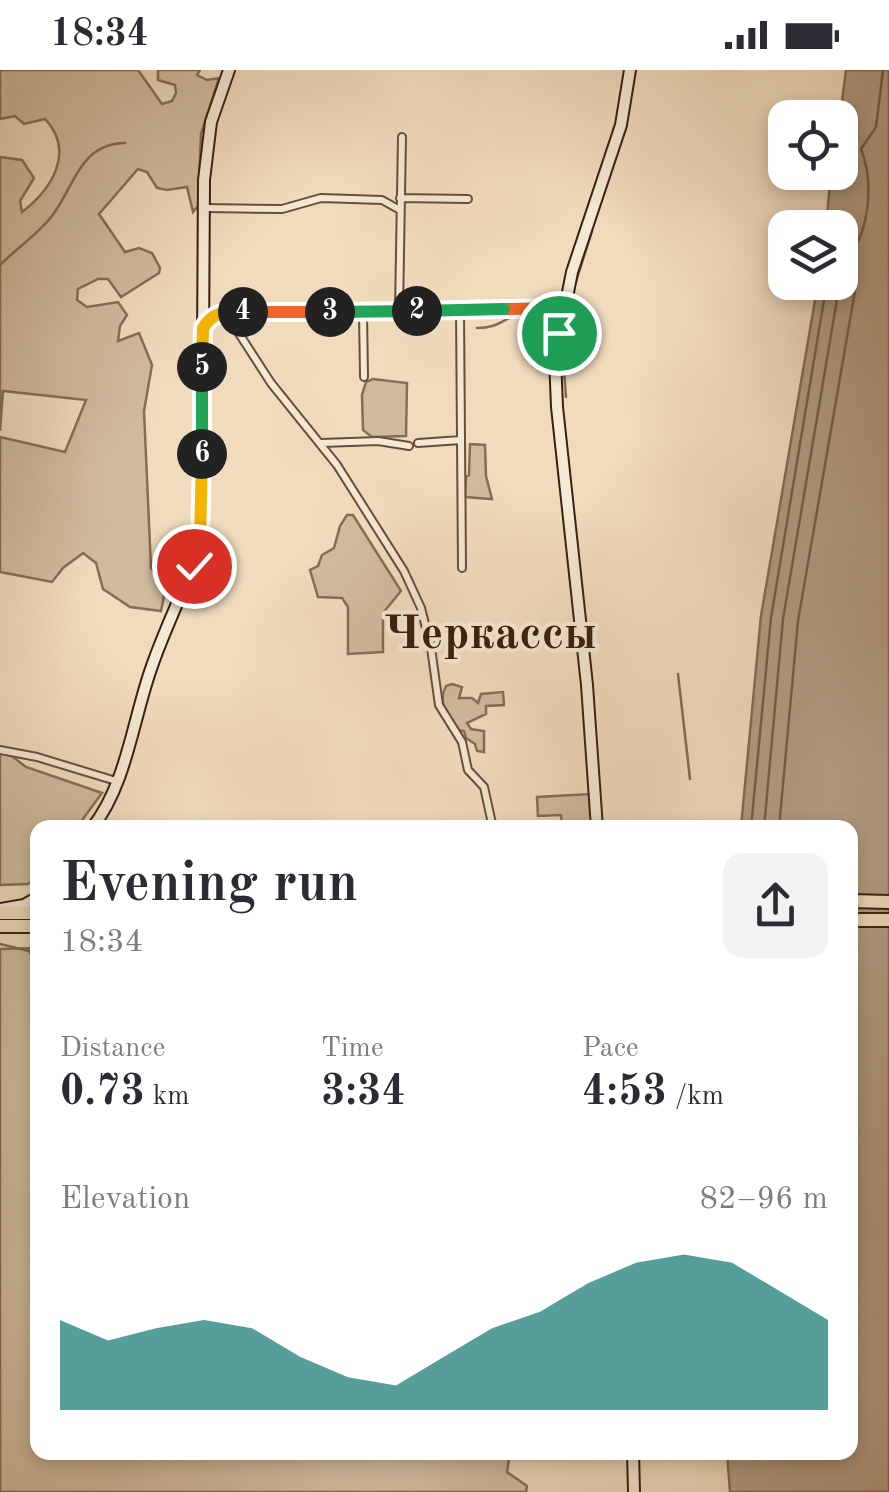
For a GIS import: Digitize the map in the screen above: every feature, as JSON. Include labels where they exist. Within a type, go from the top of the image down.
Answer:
[{"type":"highway","points":[[858,902],[889,902]]},
{"type":"highway","points":[[0,911],[30,913]]},
{"type":"highway","points":[[858,920],[889,920]]},
{"type":"highway","points":[[0,926],[30,926]]},
{"type":"street","points":[[97,820],[116,782],[151,667],[187,584],[198,547],[202,511],[203,208],[208,132],[229,70]]},
{"type":"street","points":[[597,820],[588,685],[556,408],[555,358],[578,253],[621,124],[630,70]]},
{"type":"street","points":[[399,311],[402,137]]},
{"type":"street","points":[[203,208],[282,209],[321,198],[386,201],[400,210]]},
{"type":"street","points":[[400,198],[468,199]]},
{"type":"street","points":[[203,328],[218,314],[564,308]]},
{"type":"street","points":[[460,310],[462,568]]},
{"type":"street","points":[[363,312],[364,378]]},
{"type":"street","points":[[218,314],[229,318],[271,383],[321,443],[414,589],[433,655],[439,705],[462,742],[468,770],[484,787],[491,820]]},
{"type":"street","points":[[321,443],[461,440]]},
{"type":"street","points":[[0,750],[37,757],[116,782]]},
{"type":"street","points":[[0,911],[30,902]]},
{"type":"street","points":[[633,1460],[634,1492]]},
{"type":"shaded area","points":[[0,70],[138,70],[162,104],[172,101],[176,93],[175,85],[158,80],[158,70],[200,70],[197,75],[207,80],[219,78],[201,134],[198,206],[193,212],[187,187],[157,188],[147,172],[138,169],[99,214],[125,252],[139,248],[152,253],[159,273],[121,297],[108,279],[98,279],[78,289],[77,300],[87,307],[118,302],[127,315],[120,326],[118,341],[139,333],[152,365],[144,411],[151,568],[166,586],[161,611],[130,607],[103,589],[96,563],[83,553],[52,582],[0,572],[0,437],[65,452],[86,400],[3,391],[0,431],[0,157],[22,160],[34,178],[20,201],[22,212],[50,182],[56,170],[59,144],[45,119],[24,124],[15,116],[0,119]]},
{"type":"shaded area","points":[[373,379],[407,383],[406,436],[372,437],[363,430],[362,395],[366,382]]},
{"type":"shaded area","points":[[470,444],[485,445],[492,499],[465,497]]},
{"type":"shaded area","points":[[347,515],[353,515],[401,591],[383,613],[383,652],[348,654],[348,607],[342,598],[318,597],[310,570],[334,548]]},
{"type":"shaded area","points":[[452,684],[462,687],[459,698],[472,698],[478,703],[481,694],[503,692],[504,705],[486,706],[486,714],[467,723],[471,729],[484,731],[484,752],[477,751],[447,714],[444,692]]},
{"type":"shaded area","points":[[0,747],[26,767],[102,793],[82,820],[30,820],[30,882],[0,885]]},
{"type":"shaded area","points":[[591,794],[593,820],[538,816],[537,797]]},
{"type":"shaded area","points":[[30,948],[30,1460],[509,1460],[507,1472],[527,1486],[526,1492],[0,1492],[0,949]]},
{"type":"water","points":[[846,70],[889,70],[889,1492],[730,1492],[728,1460],[858,1460],[858,820],[742,820],[761,616],[815,300],[858,300],[858,210],[828,210],[829,190],[858,190],[858,100],[842,100]]},
{"type":"waterway","points":[[0,265],[52,216],[88,159],[110,145],[125,143]]},
{"type":"waterway","points":[[573,291],[592,231]]},
{"type":"waterway","points":[[477,328],[493,326],[526,312],[557,314]]},
{"type":"waterway","points":[[562,343],[566,397]]},
{"type":"waterway","points":[[678,674],[690,779]]},
{"type":"waterway","points":[[0,944],[30,953]]},
{"type":"district","name":"Черкассы","points":[[490,635]]},
{"type":"route","points":[[194,566],[202,511],[203,328],[212,316],[221,312],[564,308],[559,333]]}]
